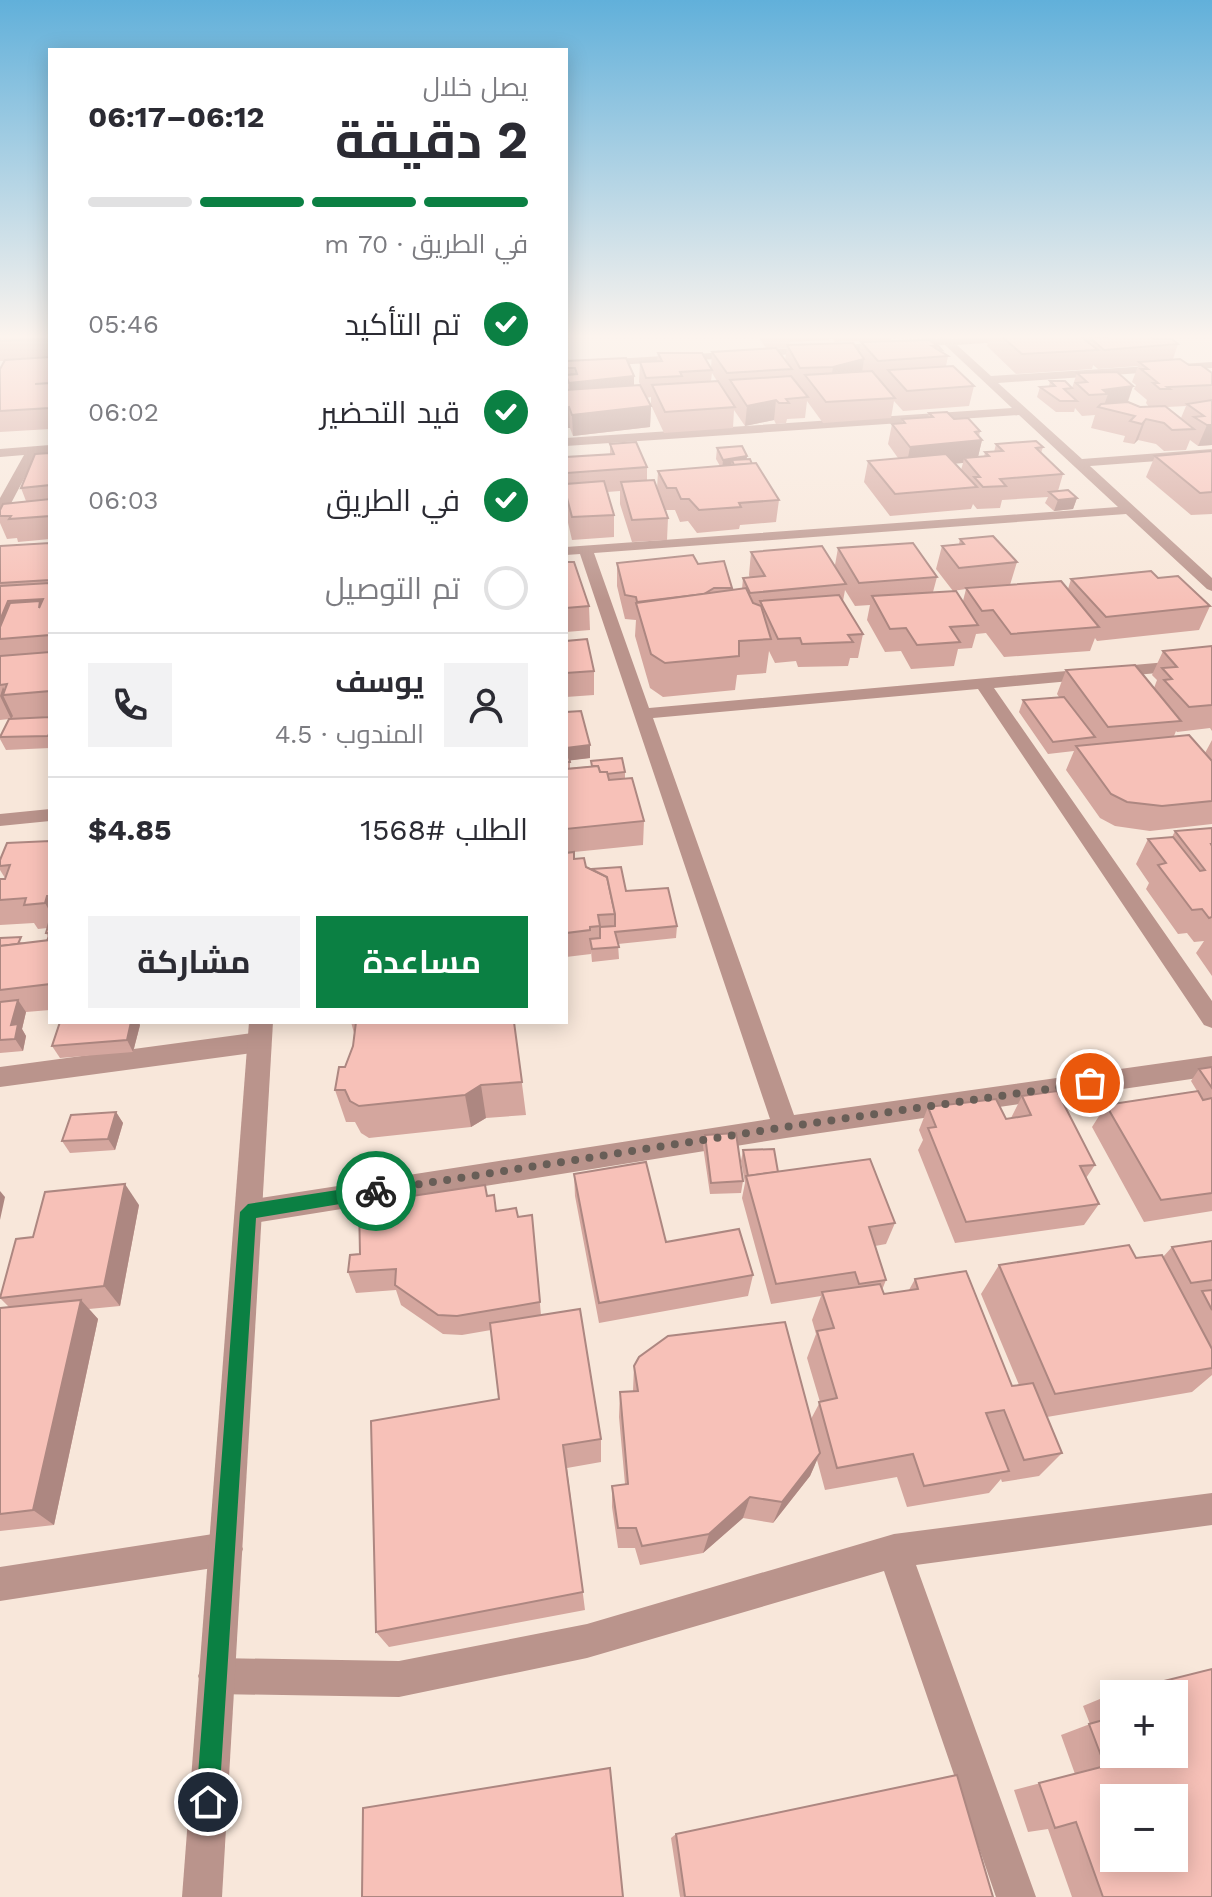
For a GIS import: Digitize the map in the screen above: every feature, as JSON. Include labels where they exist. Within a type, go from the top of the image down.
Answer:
[{"type":"street","points":[[568,442],[824,425]]},
{"type":"street","points":[[1038,425],[1210,582]]},
{"type":"street","points":[[0,453],[48,449]]},
{"type":"street","points":[[0,511],[33,450]]},
{"type":"street","points":[[1079,463],[1212,453]]},
{"type":"street","points":[[786,1127],[641,714],[576,550],[1128,510]]},
{"type":"street","points":[[641,714],[1212,663]]},
{"type":"street","points":[[982,683],[1212,1019]]},
{"type":"street","points":[[0,820],[48,815]]},
{"type":"street","points":[[0,1077],[260,1032],[202,1897]]},
{"type":"street","points":[[248,1212],[786,1127],[1212,1066]]},
{"type":"street","points":[[216,1676],[399,1679],[587,1641],[894,1551],[1212,1509]]},
{"type":"street","points":[[0,1584],[226,1549]]},
{"type":"street","points":[[894,1551],[1016,1897]]},
{"type":"building","points":[[892,425],[974,425],[980,431],[975,432],[982,440],[910,447]]},
{"type":"building","points":[[1166,425],[1188,425],[1194,429],[1172,430]]},
{"type":"building","points":[[1036,441],[1043,447],[1036,448],[1063,474],[1000,479],[1006,486],[983,487],[974,477],[980,477],[964,458],[989,456],[985,452],[1003,451],[996,444]]},
{"type":"building","points":[[636,442],[647,467],[568,473],[568,457],[614,454],[610,444]]},
{"type":"building","points":[[742,446],[747,456],[723,460],[717,448]]},
{"type":"building","points":[[1212,451],[1212,492],[1200,493],[1155,456]]},
{"type":"building","points":[[48,453],[48,485],[21,488],[35,454]]},
{"type":"building","points":[[946,454],[977,487],[895,494],[868,461]]},
{"type":"building","points":[[750,459],[752,464],[734,465],[732,460]]},
{"type":"building","points":[[756,463],[779,500],[699,510],[689,499],[681,499],[676,488],[667,488],[658,471]]},
{"type":"building","points":[[654,480],[668,518],[632,520],[621,482]]},
{"type":"building","points":[[604,481],[614,515],[572,517],[568,484]]},
{"type":"building","points":[[1068,490],[1077,498],[1058,500],[1049,492]]},
{"type":"building","points":[[48,499],[48,516],[9,519],[11,516],[0,516],[3,504]]},
{"type":"building","points":[[993,536],[1017,562],[959,568],[942,546],[964,544],[960,539]]},
{"type":"building","points":[[48,543],[48,580],[0,583],[0,546]]},
{"type":"building","points":[[913,543],[937,577],[859,583],[838,548]]},
{"type":"building","points":[[822,546],[846,584],[750,593],[743,578],[765,576],[751,552]]},
{"type":"building","points":[[693,555],[698,564],[724,561],[732,588],[714,588],[704,594],[637,602],[636,597],[625,595],[617,563]]},
{"type":"building","points":[[568,562],[574,562],[589,606],[568,608]]},
{"type":"building","points":[[1151,571],[1158,578],[1178,576],[1210,606],[1106,617],[1071,579]]},
{"type":"building","points":[[1061,581],[1099,627],[1011,634],[993,610],[982,611],[966,588]]},
{"type":"building","points":[[48,583],[48,635],[0,639],[0,627],[10,603],[40,601],[39,608],[43,599],[8,601],[0,620],[0,586]]},
{"type":"building","points":[[746,588],[753,603],[761,606],[771,639],[739,641],[739,656],[665,663],[651,654],[636,603]]},
{"type":"building","points":[[956,591],[978,625],[950,627],[960,642],[917,645],[906,628],[890,629],[872,596]]},
{"type":"building","points":[[839,595],[863,634],[848,635],[853,642],[802,644],[800,638],[778,639],[760,601]]},
{"type":"building","points":[[587,639],[594,671],[568,673],[568,641]]},
{"type":"building","points":[[1212,646],[1212,705],[1189,707],[1164,680],[1172,679],[1162,668],[1177,667],[1163,651]]},
{"type":"building","points":[[48,652],[48,691],[3,695],[7,684],[0,685],[0,656]]},
{"type":"building","points":[[1135,665],[1181,721],[1108,727],[1066,670]]},
{"type":"building","points":[[1064,697],[1095,737],[1053,742],[1023,700]]},
{"type":"building","points":[[581,711],[590,745],[568,748],[568,712]]},
{"type":"building","points":[[48,717],[48,736],[0,737],[9,719]]},
{"type":"building","points":[[1189,735],[1212,761],[1212,801],[1162,806],[1127,802],[1111,794],[1076,746]]},
{"type":"building","points":[[622,758],[625,772],[607,774],[600,772],[598,766],[592,766],[591,761]]},
{"type":"building","points":[[598,766],[600,772],[607,772],[609,780],[632,778],[644,821],[568,829],[568,769]]},
{"type":"building","points":[[1212,828],[1212,917],[1209,918],[1202,909],[1192,910],[1158,865],[1166,863],[1148,839],[1173,837],[1200,871],[1205,870],[1175,831]]},
{"type":"building","points":[[48,841],[48,896],[45,903],[24,905],[26,898],[0,900],[0,879],[5,879],[10,865],[0,866],[7,843]]},
{"type":"building","points":[[574,852],[574,859],[584,858],[586,867],[607,877],[615,914],[598,915],[600,926],[590,927],[590,930],[568,933],[568,853]]},
{"type":"building","points":[[621,867],[626,891],[668,888],[677,926],[615,932],[619,947],[592,949],[590,939],[600,938],[600,927],[615,926],[615,914],[607,877],[591,869]]},
{"type":"building","points":[[21,937],[18,944],[0,946],[0,938]]},
{"type":"building","points":[[48,940],[48,984],[0,990],[0,946]]},
{"type":"building","points":[[18,1000],[11,1025],[18,1024],[15,1039],[0,1040],[0,1002]]},
{"type":"building","points":[[59,1024],[131,1024],[127,1040],[52,1046]]},
{"type":"building","points":[[356,1024],[514,1024],[522,1082],[481,1085],[465,1095],[359,1106],[350,1101],[345,1090],[335,1090],[339,1067],[345,1067],[353,1046]]},
{"type":"building","points":[[1212,1067],[1212,1088],[1199,1069]]},
{"type":"building","points":[[1057,1091],[1095,1165],[1080,1166],[1099,1204],[966,1222],[928,1128],[936,1127],[928,1107],[996,1099],[1006,1119],[1031,1115],[1022,1096]]},
{"type":"building","points":[[1198,1091],[1203,1100],[1212,1098],[1212,1193],[1161,1200],[1106,1105]]},
{"type":"building","points":[[116,1112],[108,1139],[62,1141],[71,1115]]},
{"type":"building","points":[[736,1133],[743,1181],[711,1183],[705,1135]]},
{"type":"building","points":[[774,1149],[778,1172],[748,1176],[743,1150]]},
{"type":"building","points":[[870,1159],[895,1223],[869,1227],[886,1280],[859,1284],[855,1272],[776,1284],[746,1176]]},
{"type":"building","points":[[646,1162],[666,1242],[739,1229],[753,1275],[599,1303],[574,1174]]},
{"type":"building","points":[[125,1184],[104,1286],[0,1298],[16,1239],[33,1237],[45,1192]]},
{"type":"building","points":[[485,1185],[487,1196],[494,1195],[496,1211],[516,1208],[518,1217],[532,1215],[540,1302],[457,1316],[438,1315],[395,1285],[396,1269],[348,1272],[350,1255],[360,1254],[359,1204]]},
{"type":"building","points":[[1212,1241],[1212,1280],[1191,1283],[1172,1247]]},
{"type":"building","points":[[1129,1245],[1136,1258],[1162,1255],[1212,1349],[1212,1368],[1055,1394],[999,1265]]},
{"type":"building","points":[[966,1271],[1012,1386],[1033,1383],[1062,1453],[1024,1460],[1004,1410],[986,1413],[1009,1471],[924,1486],[913,1454],[837,1468],[819,1402],[837,1398],[817,1331],[834,1328],[822,1292],[880,1284],[884,1294],[918,1289],[915,1279]]},
{"type":"building","points":[[1212,1290],[1212,1310],[1202,1291]]},
{"type":"building","points":[[81,1300],[33,1510],[0,1514],[0,1308]]},
{"type":"building","points":[[580,1309],[601,1439],[563,1445],[583,1592],[376,1632],[371,1421],[499,1399],[490,1323]]},
{"type":"building","points":[[785,1322],[820,1453],[782,1502],[750,1497],[709,1534],[642,1546],[636,1528],[618,1528],[612,1486],[628,1484],[620,1392],[638,1391],[634,1366],[639,1357],[668,1336]]},
{"type":"building","points":[[1212,1669],[1212,1897],[1103,1897],[1076,1822],[1055,1828],[1039,1783],[1100,1767],[1188,1768],[1188,1680],[1168,1680]]},
{"type":"building","points":[[1100,1721],[1100,1753],[1089,1724]]},
{"type":"building","points":[[610,1768],[623,1897],[362,1897],[363,1808]]},
{"type":"building","points":[[957,1775],[993,1897],[685,1897],[676,1834]]},
{"type":"way so far","points":[[376,1191],[1090,1083]]},
{"type":"route","points":[[208,1802],[248,1212],[376,1191]]}]
